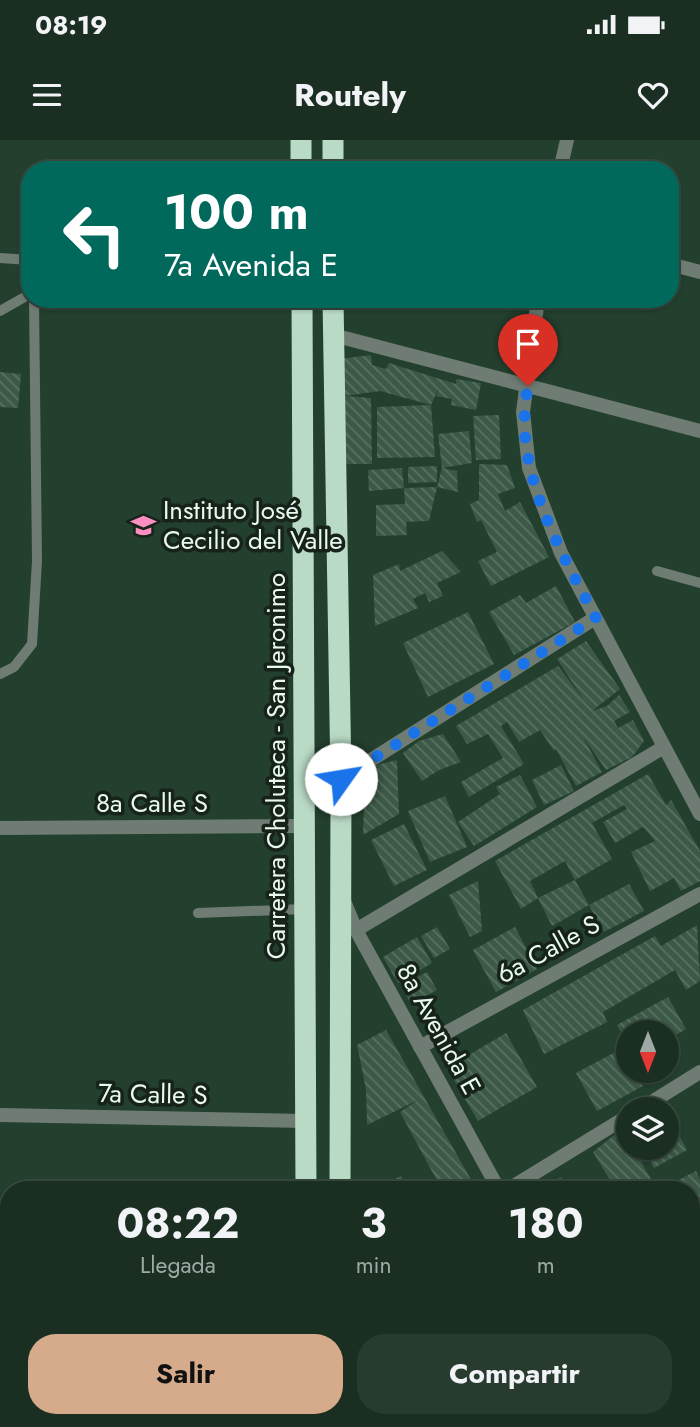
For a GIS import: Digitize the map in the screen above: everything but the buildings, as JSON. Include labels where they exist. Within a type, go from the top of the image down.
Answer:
[{"type":"highway","points":[[301,140],[301,161]]},
{"type":"highway","points":[[333,140],[333,161]]},
{"type":"highway","name":"Carretera Choluteca - San Jeronimo","points":[[302,308],[306,1181]]},
{"type":"highway","points":[[333,308],[341,779],[340,1181]]},
{"type":"street","points":[[562,161],[567,140]]},
{"type":"street","points":[[679,266],[700,272]]},
{"type":"street","points":[[537,308],[523,412],[529,468],[561,553],[700,814]]},
{"type":"street","points":[[333,335],[700,431]]},
{"type":"street","points":[[341,779],[596,618]]},
{"type":"street","points":[[356,930],[664,747]]},
{"type":"street","name":"8a Calle S","points":[[0,828],[304,826]]},
{"type":"street","name":"8a Avenida E","points":[[340,891],[356,930],[494,1181]]},
{"type":"street","name":"6a Calle S","points":[[420,1047],[700,894]]},
{"type":"street","points":[[660,1097],[700,1072]]},
{"type":"street","name":"7a Calle S","points":[[0,1115],[305,1121]]},
{"type":"street","points":[[522,1181],[616,1123]]},
{"type":"lane","points":[[0,258],[21,259]]},
{"type":"lane","points":[[0,311],[21,298]]},
{"type":"lane","points":[[0,674],[14,667],[33,644],[37,561],[34,308]]},
{"type":"lane","points":[[657,571],[700,583]]},
{"type":"lane","points":[[198,913],[304,909]]},
{"type":"place","name":"Instituto José Cecilio del Valle","points":[[143,525]]},
{"type":"route","points":[[341,779],[596,618],[561,553],[529,468],[523,412],[528,386]]}]
